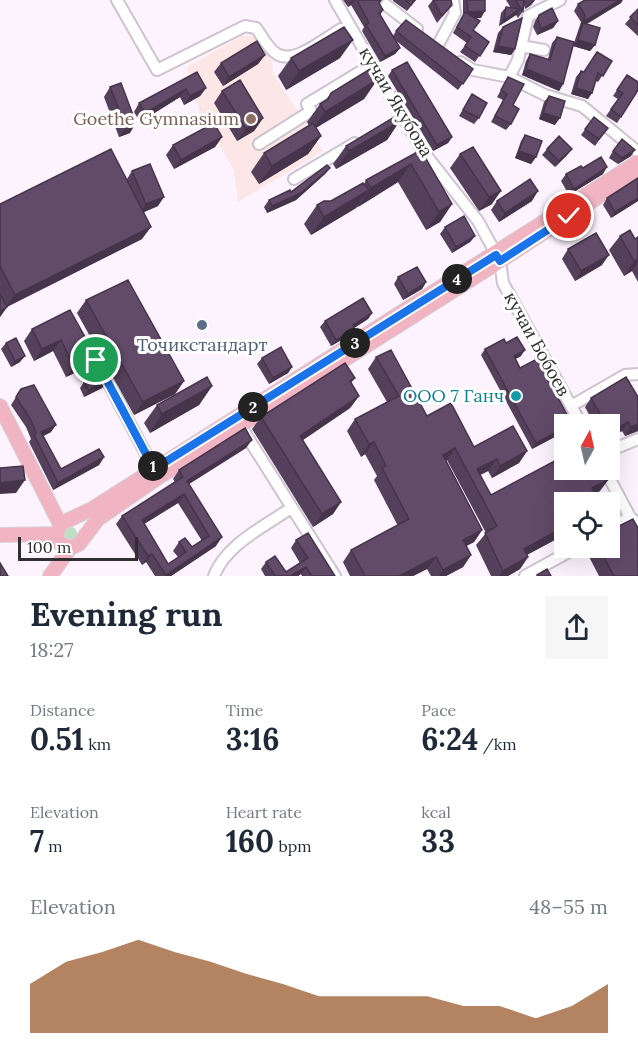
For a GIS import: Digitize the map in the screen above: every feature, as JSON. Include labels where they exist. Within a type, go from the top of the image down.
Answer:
[{"type":"main road","points":[[53,572],[54,542],[60,529],[240,424],[498,258],[638,162]]},
{"type":"main road","points":[[53,572],[98,519],[156,473],[638,171]]},
{"type":"main road","points":[[0,406],[60,529],[61,546],[76,544]]},
{"type":"main road","points":[[0,535],[81,527],[76,544]]},
{"type":"street","points":[[117,0],[157,70],[245,26],[256,28],[275,53],[285,57],[294,56],[349,24]]},
{"type":"street","name":"кучаи Якубова","points":[[335,0],[373,64],[397,118],[417,153],[478,221],[498,258]]},
{"type":"street","points":[[445,51],[455,13],[453,0]]},
{"type":"street","points":[[509,77],[518,60],[528,16],[560,0]]},
{"type":"street","points":[[386,5],[473,70],[509,77],[545,95],[582,106],[638,152]]},
{"type":"street","points":[[520,46],[544,51]]},
{"type":"street","points":[[259,144],[311,111],[307,104],[373,64]]},
{"type":"street","points":[[294,179],[362,138]]},
{"type":"street","name":"кучаи Бобоев","points":[[498,258],[503,283],[575,414]]},
{"type":"street","points":[[96,360],[156,473]]},
{"type":"street","points":[[571,406],[625,375],[638,374]]},
{"type":"street","points":[[240,424],[335,576]]},
{"type":"street","points":[[620,446],[638,439]]},
{"type":"street","points":[[611,480],[634,520]]},
{"type":"street","points":[[214,576],[218,566],[232,548],[291,508]]},
{"type":"street","points":[[525,576],[558,558]]},
{"type":"shaded area","name":"Goethe Gymnasium","points":[[241,36],[256,36],[272,60],[273,73],[323,151],[238,202],[234,171],[210,128],[199,121],[199,107],[192,94],[187,67]]},
{"type":"green space","points":[[69,526],[77,534],[69,542],[61,534]]},
{"type":"building","points":[[357,0],[381,0],[379,3],[383,10],[379,13],[400,48],[385,56],[366,25],[369,23]]},
{"type":"building","points":[[405,0],[415,0],[411,5]]},
{"type":"building","points":[[433,0],[451,0],[452,5],[442,16]]},
{"type":"building","points":[[467,0],[485,0],[485,11],[468,12]]},
{"type":"building","points":[[515,0],[524,0],[523,11]]},
{"type":"building","points":[[585,0],[620,0],[583,22],[585,15],[578,4]]},
{"type":"building","points":[[506,7],[520,9],[504,20]]},
{"type":"building","points":[[552,8],[558,21],[541,29],[539,15]]},
{"type":"building","points":[[638,9],[638,25],[630,17]]},
{"type":"building","points":[[465,12],[480,21],[473,30],[489,42],[480,56],[465,46],[471,37],[457,27]]},
{"type":"building","points":[[522,18],[515,49],[498,46],[503,27]]},
{"type":"building","points":[[406,20],[473,69],[463,84],[396,31]]},
{"type":"building","points":[[583,23],[600,28],[595,45],[578,40]]},
{"type":"building","points":[[344,27],[353,40],[299,71],[291,58]]},
{"type":"building","points":[[557,37],[574,42],[563,84],[526,69],[530,54],[550,60]]},
{"type":"building","points":[[257,41],[265,55],[229,77],[221,63]]},
{"type":"building","points":[[597,52],[612,61],[603,76],[598,73],[592,93],[576,88],[581,71],[584,72]]},
{"type":"building","points":[[407,62],[452,137],[437,145],[392,70]]},
{"type":"building","points":[[370,69],[377,80],[325,112],[320,104],[328,99],[331,93]]},
{"type":"building","points":[[197,72],[206,88],[190,96],[186,89],[145,113],[139,103]]},
{"type":"building","points":[[627,75],[638,82],[638,90],[621,117],[611,109],[623,93],[617,90]]},
{"type":"building","points":[[508,77],[524,84],[513,105],[519,109],[511,124],[495,116],[507,94],[501,90]]},
{"type":"building","points":[[240,80],[263,118],[246,129],[222,91]]},
{"type":"building","points":[[121,83],[136,123],[126,127],[110,87]]},
{"type":"building","points":[[472,94],[487,103],[479,118],[463,110]]},
{"type":"building","points":[[549,96],[565,101],[560,118],[543,113]]},
{"type":"building","points":[[396,116],[399,122],[349,151],[346,146]]},
{"type":"building","points":[[594,117],[608,128],[599,139],[585,129]]},
{"type":"building","points":[[214,123],[222,137],[181,160],[173,145]]},
{"type":"building","points":[[313,123],[321,136],[272,166],[264,153]]},
{"type":"building","points":[[525,135],[542,141],[536,157],[519,151]]},
{"type":"building","points":[[559,136],[572,149],[559,161],[547,149]]},
{"type":"building","points":[[622,139],[635,150],[622,158],[613,151]]},
{"type":"building","points":[[473,147],[501,191],[489,197],[460,154]]},
{"type":"building","points":[[111,149],[151,227],[15,295],[0,266],[0,204]]},
{"type":"building","points":[[421,150],[452,204],[439,212],[411,164],[371,188],[366,180]]},
{"type":"building","points":[[601,157],[607,167],[574,189],[566,174],[581,166],[583,168]]},
{"type":"building","points":[[150,164],[164,197],[146,204],[132,171]]},
{"type":"building","points":[[327,165],[330,168],[301,193],[272,206],[269,200],[290,190],[291,192]]},
{"type":"building","points":[[638,178],[638,198],[615,212],[607,198]]},
{"type":"building","points":[[530,179],[538,191],[505,213],[497,201]]},
{"type":"building","points":[[363,183],[369,190],[324,217],[317,205],[324,201],[331,201]]},
{"type":"building","points":[[464,216],[475,236],[456,247],[445,227]]},
{"type":"building","points":[[630,230],[635,239],[638,237],[638,259],[634,261],[620,236]]},
{"type":"building","points":[[596,233],[609,255],[581,271],[568,249]]},
{"type":"building","points":[[417,267],[426,282],[408,294],[398,277]]},
{"type":"building","points":[[128,280],[184,381],[143,402],[86,300]]},
{"type":"building","points":[[0,294],[7,307],[0,311]]},
{"type":"building","points":[[363,298],[372,313],[353,325],[354,328],[336,340],[325,321]]},
{"type":"building","points":[[70,310],[95,355],[74,366],[61,340],[42,349],[32,329]]},
{"type":"building","points":[[517,337],[525,350],[514,356],[520,368],[537,359],[567,414],[554,414],[554,433],[536,443],[485,349],[504,339],[506,343]]},
{"type":"building","points":[[16,338],[25,356],[15,361],[6,343]]},
{"type":"building","points":[[281,347],[292,367],[273,378],[262,358]]},
{"type":"building","points":[[391,350],[427,416],[451,403],[474,447],[513,426],[527,451],[500,466],[497,459],[477,469],[491,495],[554,461],[554,480],[607,480],[592,488],[594,492],[554,492],[554,532],[524,549],[528,557],[503,571],[485,533],[497,526],[455,448],[443,455],[482,530],[463,540],[471,555],[443,570],[436,557],[399,576],[365,576],[351,550],[409,519],[382,468],[386,466],[374,442],[369,444],[355,419],[399,396],[376,357]]},
{"type":"building","points":[[345,363],[355,378],[350,381],[359,396],[300,436],[341,502],[322,514],[261,417]]},
{"type":"building","points":[[102,373],[106,382],[88,390],[84,382]]},
{"type":"building","points":[[207,377],[212,386],[162,414],[157,405]]},
{"type":"building","points":[[626,377],[638,397],[638,424],[631,427],[628,422],[620,426],[620,414],[600,414],[591,398]]},
{"type":"building","points":[[34,385],[56,425],[41,432],[61,469],[99,449],[104,457],[58,483],[34,435],[36,433],[31,420],[16,397],[21,389]]},
{"type":"building","points":[[245,428],[252,440],[187,481],[222,537],[166,575],[152,554],[148,556],[122,516],[183,477],[179,470]],"holes":[[[184,494],[209,536],[192,547],[185,538],[179,542],[186,552],[168,564],[142,520]]]},
{"type":"building","points":[[23,466],[25,480],[0,483],[0,468]]},
{"type":"building","points":[[633,519],[638,528],[638,576],[614,576],[604,558],[620,558],[620,526]]},
{"type":"building","points":[[308,533],[335,576],[312,576],[306,567],[293,576],[275,576],[266,562],[275,556],[286,572],[308,558],[296,540]]},
{"type":"building","points":[[0,563],[8,576],[0,576]]},
{"type":"building","points":[[547,569],[551,576],[537,575]]},
{"type":"place","name":"Goethe Gymnasium","points":[[251,119]]},
{"type":"place","name":"Точикстандарт","points":[[202,325]]},
{"type":"place","name":"ООО 7 Ганч","points":[[516,396]]},
{"type":"route","points":[[96,360],[154,469],[496,255],[500,261],[569,216]]}]
